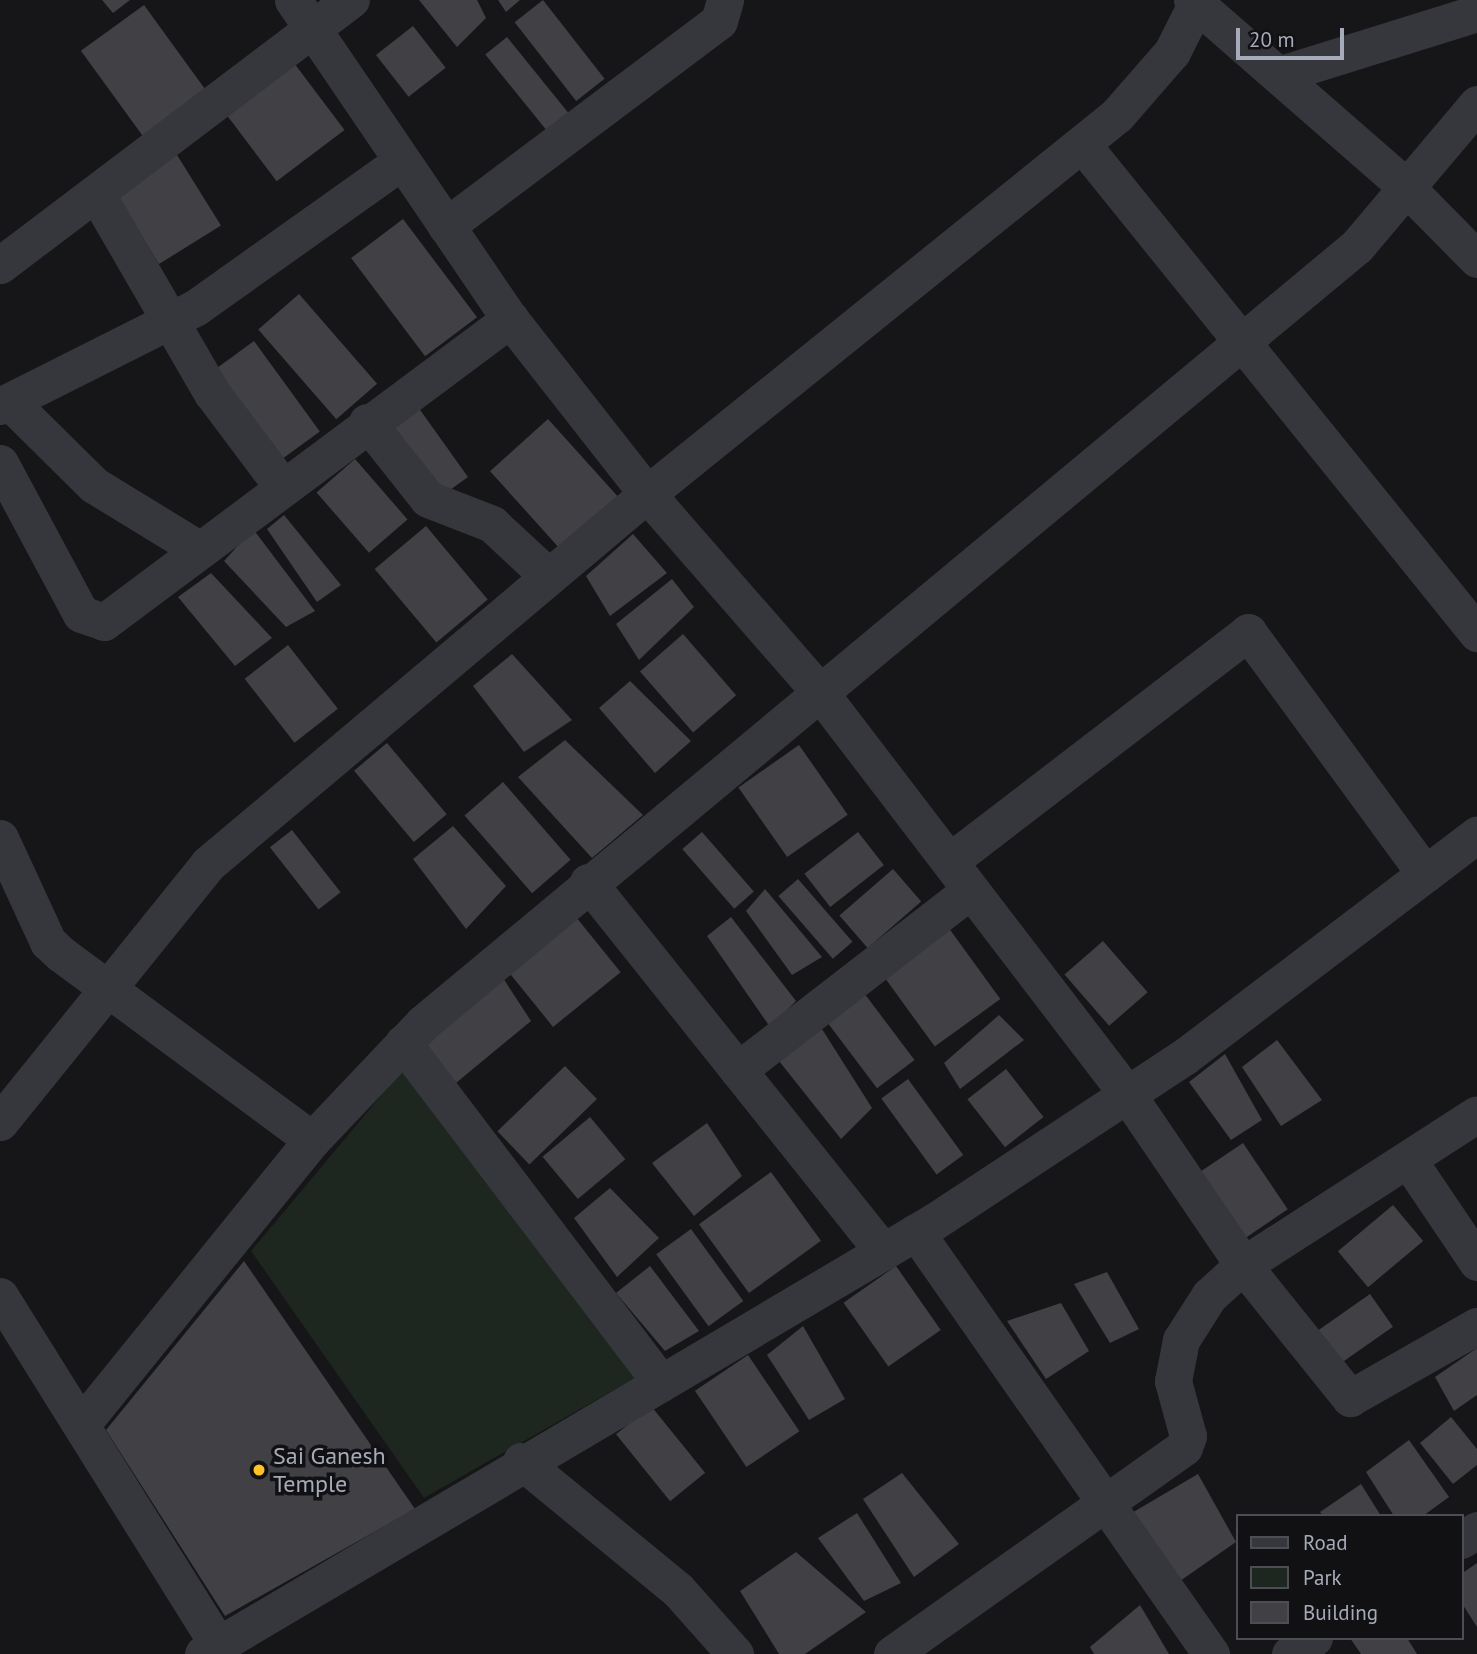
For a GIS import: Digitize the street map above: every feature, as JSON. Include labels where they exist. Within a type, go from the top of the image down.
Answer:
[{"type":"street","points":[[0,265],[96,193],[304,14],[351,0]]},
{"type":"street","points":[[446,226],[719,21],[725,0]]},
{"type":"street","points":[[0,1122],[104,987],[208,864],[548,576],[1082,144],[1150,80],[1195,2],[1404,185],[1477,259]]},
{"type":"street","points":[[1278,75],[1477,13]]},
{"type":"street","points":[[304,14],[510,319],[647,495],[818,690],[1127,1094],[1243,1265],[1350,1398],[1477,1326]]},
{"type":"street","points":[[80,1425],[312,1140],[403,1043],[588,882],[818,690],[1242,346],[1357,246],[1404,185],[1477,104]]},
{"type":"street","points":[[1082,144],[1242,346],[1477,632]]},
{"type":"street","points":[[200,550],[94,485],[5,404],[170,321],[402,161]]},
{"type":"street","points":[[96,193],[212,393],[282,485]]},
{"type":"street","points":[[0,463],[40,545],[93,623],[117,615],[282,485],[510,319]]},
{"type":"street","points":[[367,422],[428,499],[492,524],[548,576]]},
{"type":"street","points":[[950,861],[1248,632],[1426,874]]},
{"type":"street","points":[[0,1296],[80,1425],[210,1650],[521,1461],[662,1383],[916,1232],[1127,1094],[1477,835]]},
{"type":"street","points":[[0,838],[48,942],[104,987],[312,1140]]},
{"type":"street","points":[[588,882],[883,1252]]},
{"type":"street","points":[[738,1070],[971,890]]},
{"type":"street","points":[[403,1043],[662,1383]]},
{"type":"street","points":[[892,1654],[1106,1505],[1184,1447],[1188,1436],[1173,1381],[1181,1340],[1209,1296],[1243,1265],[1409,1161],[1477,1114]]},
{"type":"street","points":[[1409,1161],[1477,1262]]},
{"type":"street","points":[[916,1232],[1211,1654]]},
{"type":"street","points":[[521,1461],[678,1590],[735,1654]]},
{"type":"street","points":[[1290,1654],[1311,1640]]},
{"type":"green space","points":[[404,1068],[642,1374],[424,1498],[251,1251]]},
{"type":"building","points":[[102,0],[130,0],[113,13]]},
{"type":"building","points":[[419,0],[477,0],[486,18],[457,47]]},
{"type":"building","points":[[498,0],[520,0],[506,12]]},
{"type":"building","points":[[543,0],[605,79],[576,101],[515,22]]},
{"type":"building","points":[[144,5],[206,90],[143,136],[81,51]]},
{"type":"building","points":[[413,26],[446,68],[409,97],[376,55]]},
{"type":"building","points":[[507,37],[569,114],[548,132],[485,55]]},
{"type":"building","points":[[294,63],[345,130],[277,181],[226,114]]},
{"type":"building","points":[[177,155],[221,225],[159,264],[115,194]]},
{"type":"building","points":[[403,219],[477,317],[425,356],[351,258]]},
{"type":"building","points":[[299,294],[377,384],[336,419],[258,329]]},
{"type":"building","points":[[254,341],[320,432],[277,463],[211,372]]},
{"type":"building","points":[[418,407],[468,477],[443,495],[391,430]]},
{"type":"building","points":[[548,419],[618,497],[560,549],[490,471]]},
{"type":"building","points":[[355,459],[407,519],[369,553],[317,492]]},
{"type":"building","points":[[284,515],[341,585],[317,602],[267,529]]},
{"type":"building","points":[[426,526],[488,600],[436,643],[375,569]]},
{"type":"building","points":[[253,529],[315,611],[286,627],[224,561]]},
{"type":"building","points":[[633,534],[667,573],[610,616],[586,576]]},
{"type":"building","points":[[211,573],[272,638],[235,666],[178,597]]},
{"type":"building","points":[[672,579],[694,607],[639,660],[616,624]]},
{"type":"building","points":[[683,634],[736,695],[693,733],[640,671]]},
{"type":"building","points":[[288,645],[338,709],[295,743],[245,679]]},
{"type":"building","points":[[512,654],[572,720],[524,752],[473,686]]},
{"type":"building","points":[[630,681],[691,741],[655,773],[599,708]]},
{"type":"building","points":[[565,740],[643,815],[592,858],[518,777]]},
{"type":"building","points":[[387,743],[447,814],[414,842],[354,771]]},
{"type":"building","points":[[799,745],[848,815],[787,857],[738,787]]},
{"type":"building","points":[[503,782],[571,860],[532,893],[465,815]]},
{"type":"building","points":[[453,826],[506,886],[466,929],[413,859]]},
{"type":"building","points":[[292,830],[341,892],[319,909],[270,847]]},
{"type":"building","points":[[702,832],[754,892],[734,909],[682,849]]},
{"type":"building","points":[[858,832],[884,865],[830,907],[804,874]]},
{"type":"building","points":[[893,869],[921,901],[868,948],[839,916]]},
{"type":"building","points":[[798,879],[852,942],[833,959],[778,896]]},
{"type":"building","points":[[765,889],[822,957],[792,975],[746,911]]},
{"type":"building","points":[[576,917],[621,972],[553,1027],[508,972]]},
{"type":"building","points":[[731,917],[796,1001],[770,1027],[707,936]]},
{"type":"building","points":[[948,927],[1000,999],[935,1047],[882,975]]},
{"type":"building","points":[[1103,941],[1148,992],[1109,1026],[1065,974]]},
{"type":"building","points":[[499,972],[531,1021],[456,1083],[425,1042]]},
{"type":"building","points":[[864,993],[915,1060],[877,1088],[826,1021]]},
{"type":"building","points":[[999,1015],[1024,1040],[960,1089],[944,1063]]},
{"type":"building","points":[[822,1029],[872,1108],[841,1139],[779,1061]]},
{"type":"building","points":[[1277,1040],[1322,1100],[1281,1126],[1242,1067]]},
{"type":"building","points":[[1225,1054],[1262,1120],[1231,1140],[1189,1082]]},
{"type":"building","points":[[565,1066],[597,1099],[529,1164],[497,1131]]},
{"type":"building","points":[[1006,1069],[1044,1117],[1005,1147],[967,1099]]},
{"type":"building","points":[[908,1079],[963,1155],[937,1174],[881,1098]]},
{"type":"building","points":[[590,1117],[625,1159],[578,1199],[543,1157]]},
{"type":"building","points":[[707,1123],[742,1176],[694,1216],[652,1163]]},
{"type":"building","points":[[1243,1143],[1288,1209],[1245,1238],[1200,1172]]},
{"type":"building","points":[[771,1172],[821,1241],[749,1293],[699,1224]]},
{"type":"building","points":[[610,1188],[659,1238],[617,1277],[574,1218]]},
{"type":"building","points":[[1393,1205],[1423,1241],[1368,1287],[1338,1251]]},
{"type":"building","points":[[691,1229],[743,1301],[709,1326],[656,1254]]},
{"type":"building","name":"Sai Ganesh Temple","points":[[244,1261],[415,1509],[225,1616],[106,1430]]},
{"type":"building","points":[[650,1266],[699,1331],[665,1351],[616,1293]]},
{"type":"building","points":[[896,1266],[941,1330],[888,1367],[844,1303]]},
{"type":"building","points":[[1107,1272],[1139,1329],[1110,1343],[1074,1284]]},
{"type":"building","points":[[1370,1294],[1393,1327],[1341,1363],[1318,1331]]},
{"type":"building","points":[[1061,1303],[1089,1351],[1046,1379],[1007,1321]]},
{"type":"building","points":[[803,1326],[845,1399],[809,1420],[767,1355]]},
{"type":"building","points":[[1477,1348],[1477,1395],[1454,1411],[1435,1377]]},
{"type":"building","points":[[748,1355],[799,1431],[746,1467],[695,1391]]},
{"type":"building","points":[[651,1406],[705,1473],[670,1501],[616,1434]]},
{"type":"building","points":[[1451,1417],[1477,1449],[1477,1465],[1453,1484],[1420,1443]]},
{"type":"building","points":[[1409,1440],[1449,1497],[1426,1514],[1393,1514],[1366,1472]]},
{"type":"building","points":[[902,1473],[959,1544],[914,1577],[863,1499]]},
{"type":"building","points":[[1198,1474],[1236,1542],[1180,1581],[1130,1514]]},
{"type":"building","points":[[1361,1484],[1380,1514],[1322,1514],[1320,1512]]},
{"type":"building","points":[[857,1513],[901,1583],[864,1601],[818,1538]]},
{"type":"building","points":[[796,1552],[866,1612],[805,1654],[779,1654],[740,1591]]},
{"type":"building","points":[[1477,1563],[1477,1627],[1463,1605],[1463,1573]]},
{"type":"building","points":[[1140,1605],[1169,1654],[1094,1654],[1090,1647]]},
{"type":"building","points":[[1351,1640],[1408,1640],[1417,1654],[1361,1654]]},
{"type":"place","name":"Sai Ganesh Temple","points":[[259,1470]]}]
